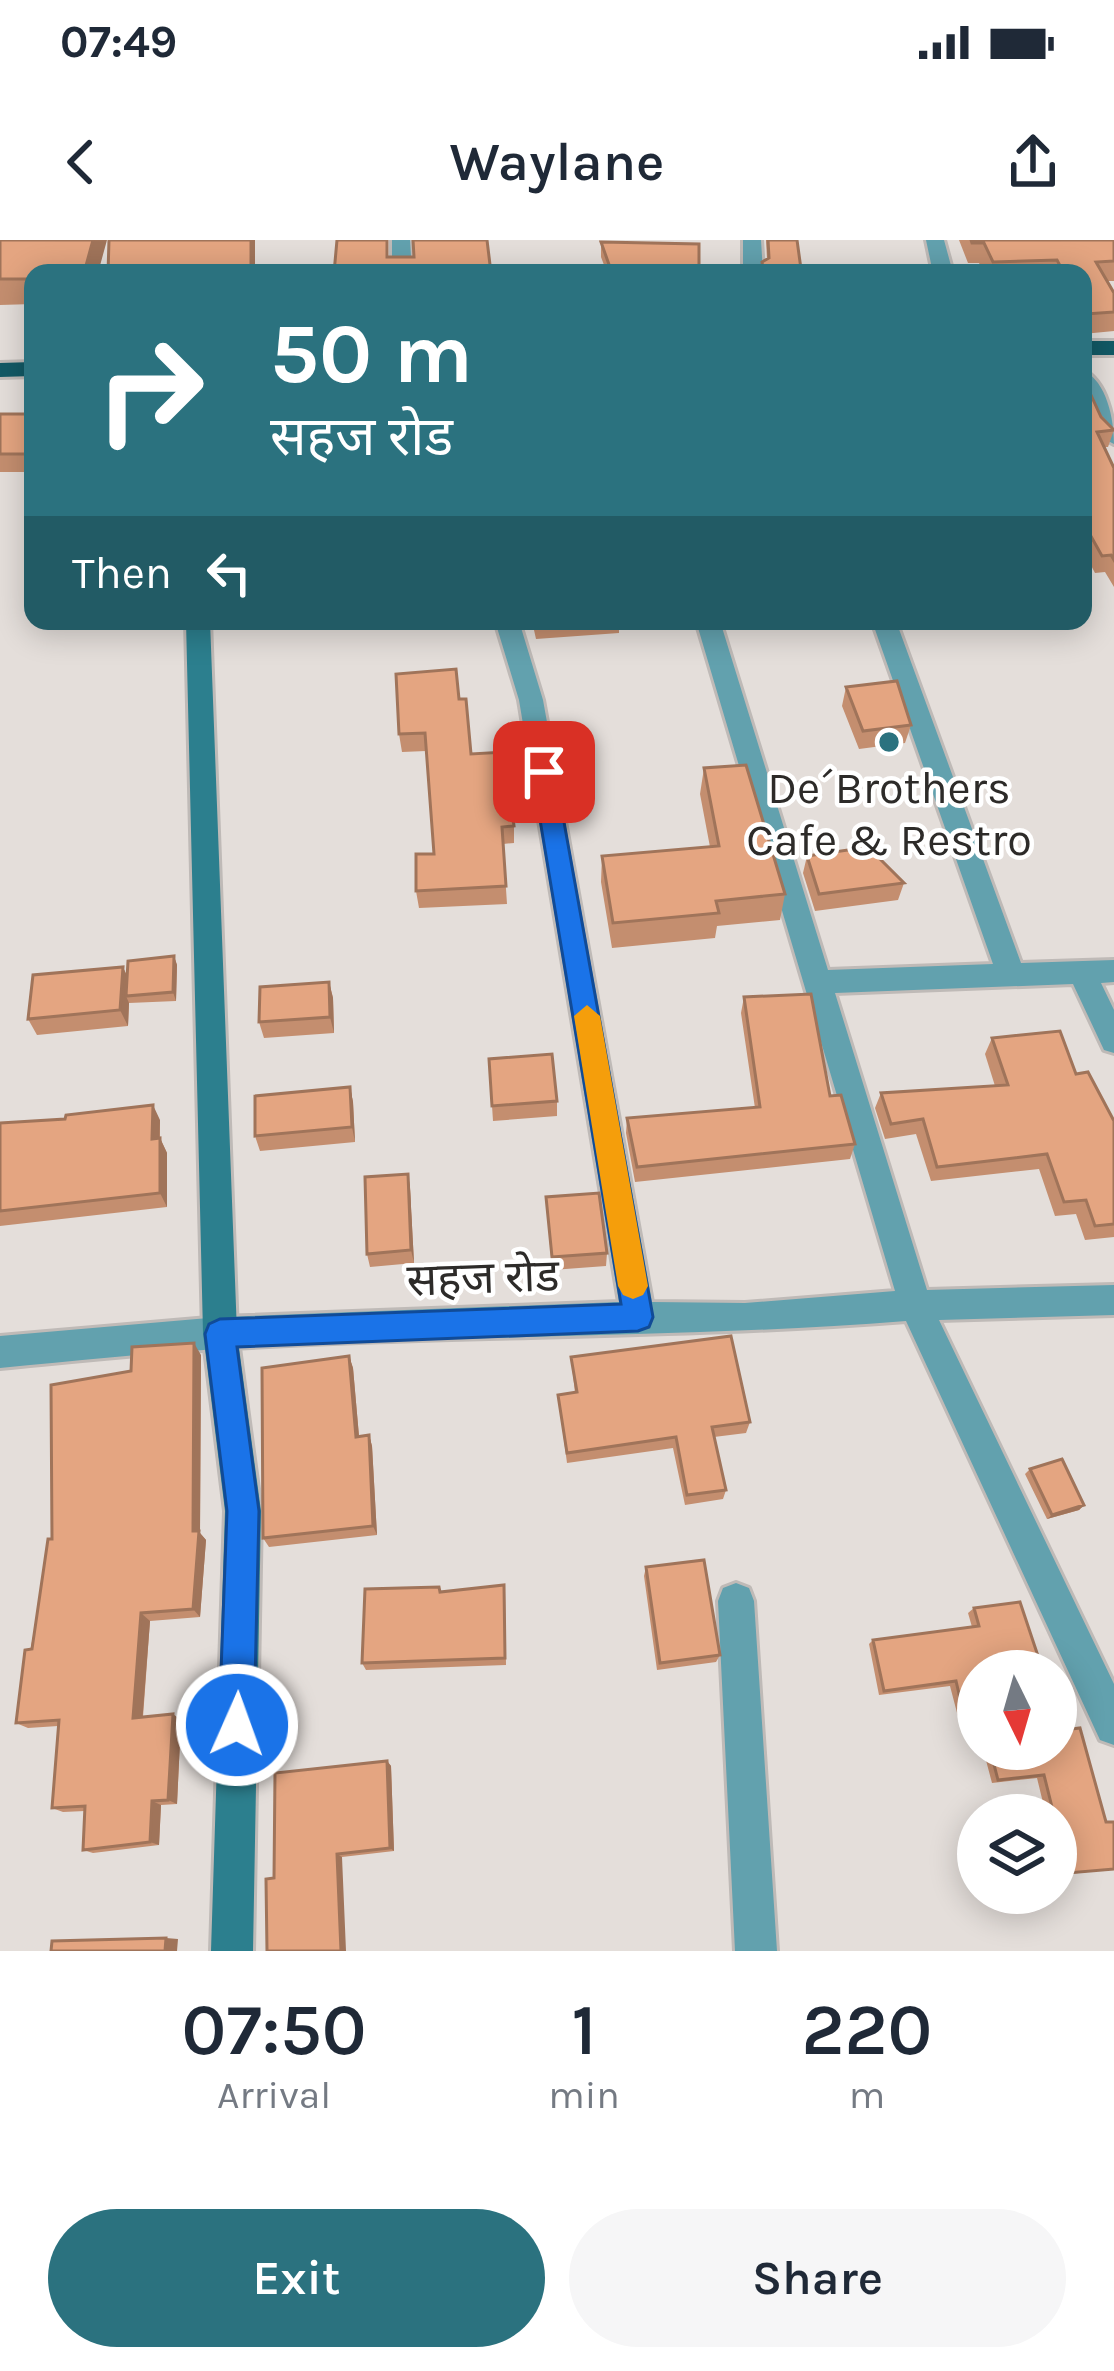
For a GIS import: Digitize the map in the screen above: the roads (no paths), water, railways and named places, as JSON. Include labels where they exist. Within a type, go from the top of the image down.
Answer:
[{"type":"main road","points":[[198,630],[220,1334],[243,1511],[232,1951]]},
{"type":"street","points":[[1092,394],[1114,438]]},
{"type":"street","points":[[510,630],[531,700],[638,1317]]},
{"type":"street","points":[[711,630],[915,1305],[1114,1726]]},
{"type":"street","points":[[887,630],[1011,976]]},
{"type":"street","points":[[821,982],[1114,971]]},
{"type":"street","points":[[1082,974],[1114,1041]]},
{"type":"street","name":"सहज रोड","points":[[0,1352],[220,1334],[638,1317],[745,1318],[915,1305],[1114,1300]]},
{"type":"street","points":[[736,1601],[757,1951]]},
{"type":"place","name":"De´Brothers Cafe & Restro","points":[[889,742]]}]
